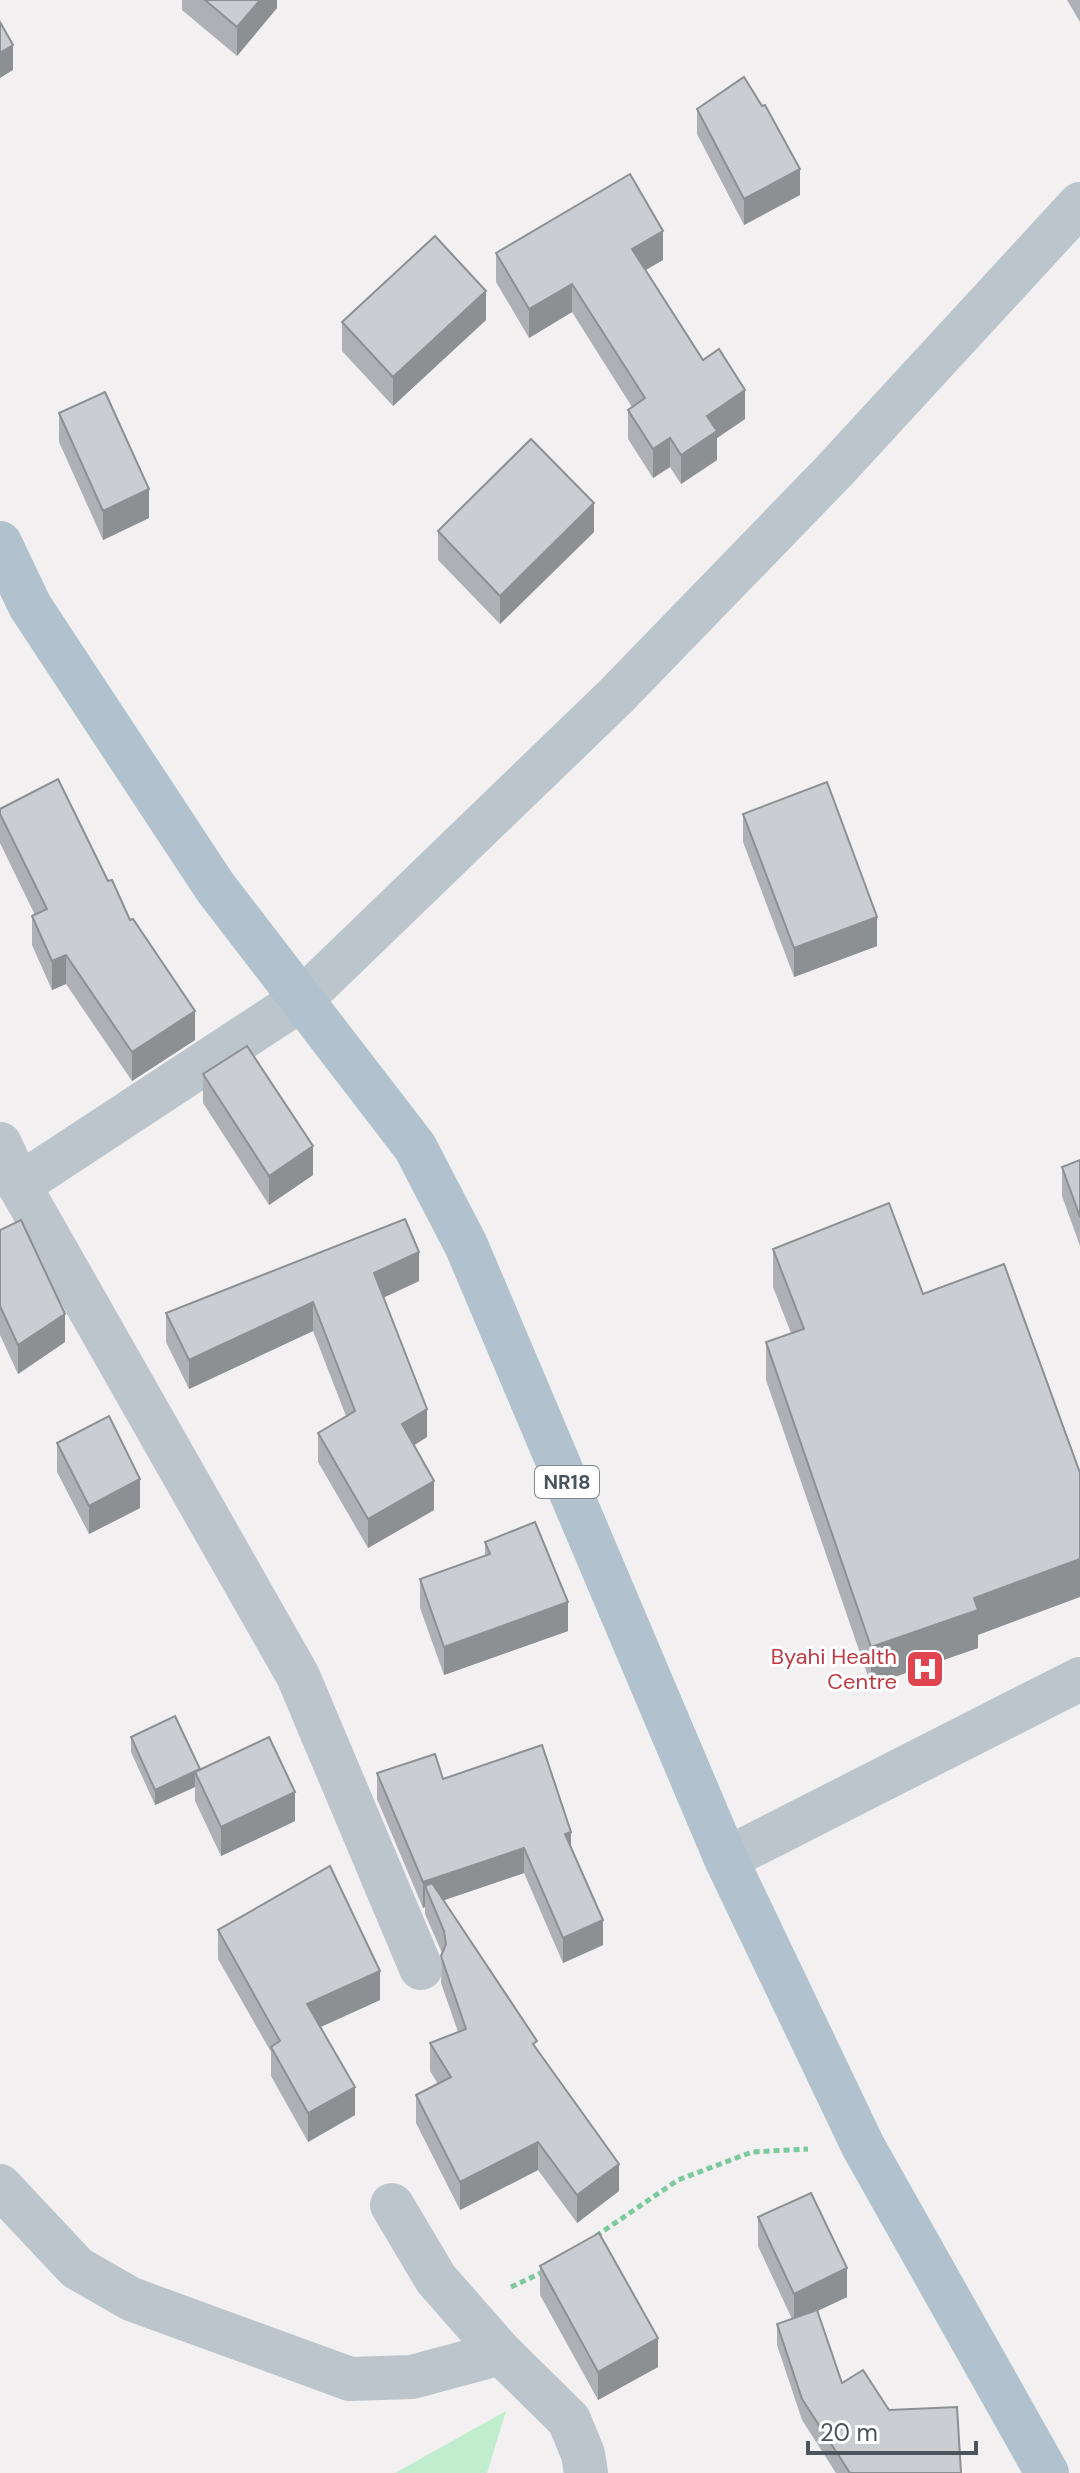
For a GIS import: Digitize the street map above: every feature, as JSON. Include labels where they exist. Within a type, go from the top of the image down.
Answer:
[{"type":"main road","name":"NR18","points":[[0,543],[30,606],[215,887],[415,1147],[466,1245],[726,1859],[863,2146],[1047,2473]]},
{"type":"street","points":[[19,1185],[302,999],[616,696],[834,471],[1080,204]]},
{"type":"street","points":[[0,1144],[19,1185],[298,1676],[421,1968]]},
{"type":"street","points":[[726,1859],[1080,1679]]},
{"type":"street","points":[[0,2186],[77,2268],[131,2299],[350,2379],[412,2377],[501,2353]]},
{"type":"street","points":[[392,2205],[436,2279],[501,2353],[569,2420],[583,2454],[586,2473]]},
{"type":"path","points":[[586,2243],[678,2180],[752,2152],[863,2146]]},
{"type":"path","points":[[501,2353],[494,2295],[546,2270]]},
{"type":"green space","points":[[506,2411],[487,2473],[395,2473]]},
{"type":"building","points":[[205,0],[260,0],[237,27]]},
{"type":"building","points":[[0,22],[13,45],[0,53]]},
{"type":"building","points":[[744,77],[762,106],[765,105],[800,169],[744,199],[697,109]]},
{"type":"building","points":[[630,174],[663,231],[632,249],[703,360],[719,349],[745,390],[707,416],[717,431],[681,455],[670,438],[653,449],[628,410],[645,398],[572,284],[529,309],[496,253]]},
{"type":"building","points":[[435,236],[486,291],[393,377],[342,322]]},
{"type":"building","points":[[105,392],[149,489],[103,511],[59,413]]},
{"type":"building","points":[[531,439],[594,503],[500,596],[438,531]]},
{"type":"building","points":[[58,779],[130,920],[133,919],[195,1011],[132,1052],[66,955],[52,961],[32,916],[47,909],[0,814],[0,809]]},
{"type":"building","points":[[827,782],[877,917],[794,948],[743,814]]},
{"type":"building","points":[[247,1046],[313,1146],[269,1176],[203,1074]]},
{"type":"building","points":[[1080,1160],[1080,1217],[1062,1167]]},
{"type":"building","points":[[889,1203],[923,1294],[1004,1264],[1080,1473],[1080,1559],[974,1598],[978,1610],[871,1647],[766,1342],[804,1329],[773,1249]]},
{"type":"building","points":[[405,1219],[419,1252],[374,1273],[427,1409],[402,1424],[434,1481],[368,1519],[318,1433],[355,1411],[313,1302],[189,1360],[166,1313]]},
{"type":"building","points":[[21,1220],[65,1314],[18,1345],[0,1306],[0,1230]]},
{"type":"building","points":[[109,1416],[140,1479],[89,1506],[57,1443]]},
{"type":"building","points":[[535,1522],[568,1602],[444,1647],[420,1579],[490,1554],[485,1542]]},
{"type":"building","points":[[175,1716],[200,1769],[155,1790],[131,1737]]},
{"type":"building","points":[[269,1737],[295,1792],[221,1827],[195,1772]]},
{"type":"building","points":[[542,1745],[571,1832],[565,1834],[603,1920],[563,1938],[524,1848],[423,1882],[377,1773],[435,1754],[443,1779]]},
{"type":"building","points":[[330,1866],[380,1971],[307,2004],[355,2087],[308,2113],[271,2047],[280,2041],[218,1930]]},
{"type":"building","points":[[432,1883],[537,2041],[533,2044],[619,2164],[577,2195],[538,2142],[460,2182],[416,2095],[451,2077],[430,2043],[466,2029],[441,1956],[446,1944],[444,1931],[425,1886]]},
{"type":"building","points":[[811,2193],[847,2268],[794,2294],[758,2217]]},
{"type":"building","points":[[599,2233],[658,2338],[598,2372],[540,2266]]},
{"type":"building","points":[[817,2310],[842,2383],[863,2370],[889,2410],[957,2407],[961,2473],[850,2473],[802,2399],[777,2324]]},
{"type":"place","name":"Byahi Health Centre","points":[[925,1669]]}]
